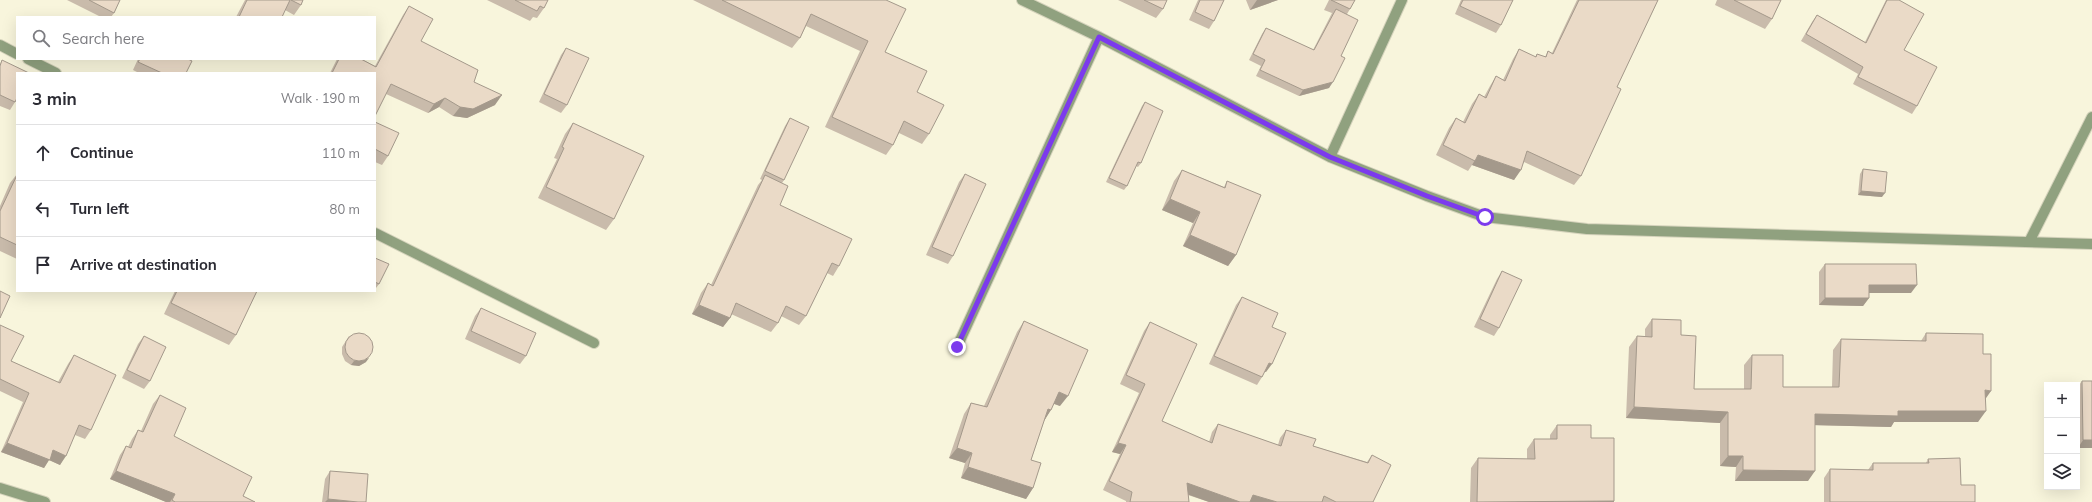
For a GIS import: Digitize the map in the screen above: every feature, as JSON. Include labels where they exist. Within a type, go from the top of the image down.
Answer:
[{"type":"street","points":[[1022,0],[1099,37],[1330,157],[1427,196],[1485,217],[1587,229],[2092,244]]},
{"type":"street","points":[[1330,157],[1402,0]]},
{"type":"street","points":[[957,347],[1099,37]]},
{"type":"street","points":[[0,45],[16,53]]},
{"type":"street","points":[[30,60],[54,72]]},
{"type":"street","points":[[2030,242],[2092,117]]},
{"type":"street","points":[[376,234],[594,343]]},
{"type":"street","points":[[0,488],[45,502]]},
{"type":"building","points":[[89,0],[120,0],[114,13]]},
{"type":"building","points":[[247,0],[290,0],[282,16],[239,16]]},
{"type":"building","points":[[291,0],[303,0],[301,5]]},
{"type":"building","points":[[515,0],[548,0],[544,8],[540,6],[537,11]]},
{"type":"building","points":[[722,0],[886,0],[906,9],[885,52],[927,71],[917,92],[944,105],[929,134],[904,121],[893,145],[832,117],[868,41],[811,14],[800,38]]},
{"type":"building","points":[[1144,0],[1167,0],[1163,9]]},
{"type":"building","points":[[1200,0],[1224,0],[1214,21],[1195,12]]},
{"type":"building","points":[[1331,0],[1355,0],[1350,9]]},
{"type":"building","points":[[1463,0],[1513,0],[1501,25],[1460,6]]},
{"type":"building","points":[[1579,0],[1658,0],[1617,87],[1621,89],[1581,176],[1527,151],[1521,170],[1478,155],[1475,161],[1443,145],[1456,118],[1465,123],[1479,94],[1486,98],[1496,76],[1505,81],[1519,49],[1536,57],[1537,54],[1546,57],[1548,51],[1553,54]]},
{"type":"building","points":[[1734,0],[1781,0],[1772,19]]},
{"type":"building","points":[[1887,0],[1899,0],[1924,14],[1904,50],[1937,67],[1917,106],[1858,77],[1863,67],[1806,34],[1817,15],[1866,43]]},
{"type":"building","points":[[409,6],[433,19],[421,41],[478,70],[474,82],[502,95],[473,109],[460,107],[445,98],[434,104],[391,84],[376,114],[376,72],[332,72],[338,60],[363,60],[376,67]]},
{"type":"building","points":[[1336,9],[1358,20],[1341,56],[1345,58],[1333,82],[1303,90],[1260,70],[1265,60],[1253,54],[1266,28],[1314,50]]},
{"type":"building","points":[[566,48],[589,58],[567,105],[544,94]]},
{"type":"building","points":[[2,60],[27,72],[16,72],[15,102],[0,95],[0,66]]},
{"type":"building","points":[[139,60],[192,61],[186,72],[160,72],[138,62]]},
{"type":"building","points":[[1145,102],[1163,111],[1141,163],[1138,162],[1127,186],[1109,178]]},
{"type":"building","points":[[790,118],[809,127],[784,180],[765,171]]},
{"type":"building","points":[[376,122],[399,133],[388,156],[376,150]]},
{"type":"building","points":[[573,123],[644,156],[614,219],[546,187],[564,148],[562,147]]},
{"type":"building","points":[[1863,169],[1887,172],[1885,193],[1861,191]]},
{"type":"building","points":[[1182,170],[1225,188],[1227,181],[1261,195],[1236,255],[1190,235],[1200,212],[1170,199]]},
{"type":"building","points":[[965,174],[986,184],[953,256],[932,247]]},
{"type":"building","points":[[765,175],[788,186],[780,205],[852,239],[839,266],[832,263],[806,316],[786,306],[778,323],[736,303],[730,318],[699,305],[708,283],[713,286]]},
{"type":"building","points":[[16,177],[16,245],[0,237],[0,211]]},
{"type":"building","points":[[376,258],[389,264],[379,284],[376,282]]},
{"type":"building","points":[[1825,264],[1916,264],[1917,285],[1869,285],[1869,298],[1825,298]]},
{"type":"building","points":[[1502,271],[1522,280],[1499,328],[1480,319]]},
{"type":"building","points":[[0,291],[10,296],[0,318]]},
{"type":"building","points":[[176,292],[257,292],[236,335],[171,303]]},
{"type":"building","points":[[1242,297],[1278,313],[1272,327],[1286,333],[1272,364],[1269,363],[1262,377],[1214,356]]},
{"type":"building","points":[[481,308],[536,333],[526,356],[471,331]]},
{"type":"building","points":[[1652,319],[1681,320],[1681,335],[1696,336],[1694,389],[1751,389],[1752,355],[1783,355],[1783,387],[1839,387],[1841,339],[1926,341],[1926,333],[1983,334],[1983,354],[1991,354],[1991,391],[1985,390],[1986,411],[1898,411],[1898,416],[1815,414],[1815,471],[1743,470],[1743,456],[1728,456],[1728,412],[1634,407],[1637,336],[1652,337]]},
{"type":"building","points":[[1024,321],[1088,350],[1068,396],[1059,392],[1051,410],[1048,409],[1031,460],[1041,463],[1033,488],[968,467],[972,453],[957,448],[971,403],[987,407]]},
{"type":"building","points":[[1150,322],[1197,344],[1162,421],[1212,443],[1218,424],[1281,446],[1286,430],[1316,439],[1313,446],[1368,463],[1372,455],[1391,465],[1373,502],[1336,502],[1324,496],[1322,502],[1277,502],[1253,495],[1250,502],[1240,502],[1187,483],[1189,502],[1130,502],[1132,492],[1109,481],[1126,445],[1118,443],[1145,384],[1126,375]]},
{"type":"building","points":[[0,325],[24,336],[11,361],[60,383],[74,355],[116,375],[91,430],[79,425],[66,456],[53,450],[50,460],[7,443],[29,393],[0,379]]},
{"type":"building","points":[[359,333],[369,337],[373,347],[369,357],[359,361],[349,357],[345,347],[349,337]]},
{"type":"building","points":[[144,336],[166,347],[150,381],[127,370]]},
{"type":"building","points":[[2082,381],[2092,381],[2092,440],[2083,440]]},
{"type":"building","points":[[160,395],[186,408],[174,436],[252,477],[243,496],[255,502],[175,502],[172,500],[175,494],[116,471],[126,446],[131,448],[138,430],[143,432]]},
{"type":"building","points":[[1557,425],[1591,425],[1591,438],[1614,438],[1614,501],[1477,502],[1478,458],[1535,459],[1534,439],[1557,439]]},
{"type":"building","points":[[1960,458],[1961,485],[1975,485],[1975,502],[1830,502],[1830,469],[1873,470],[1873,463],[1929,463],[1928,459]]},
{"type":"building","points":[[330,471],[368,474],[366,502],[328,499]]},
{"type":"route","points":[[957,347],[1099,37],[1330,157],[1427,196],[1485,217]]}]
